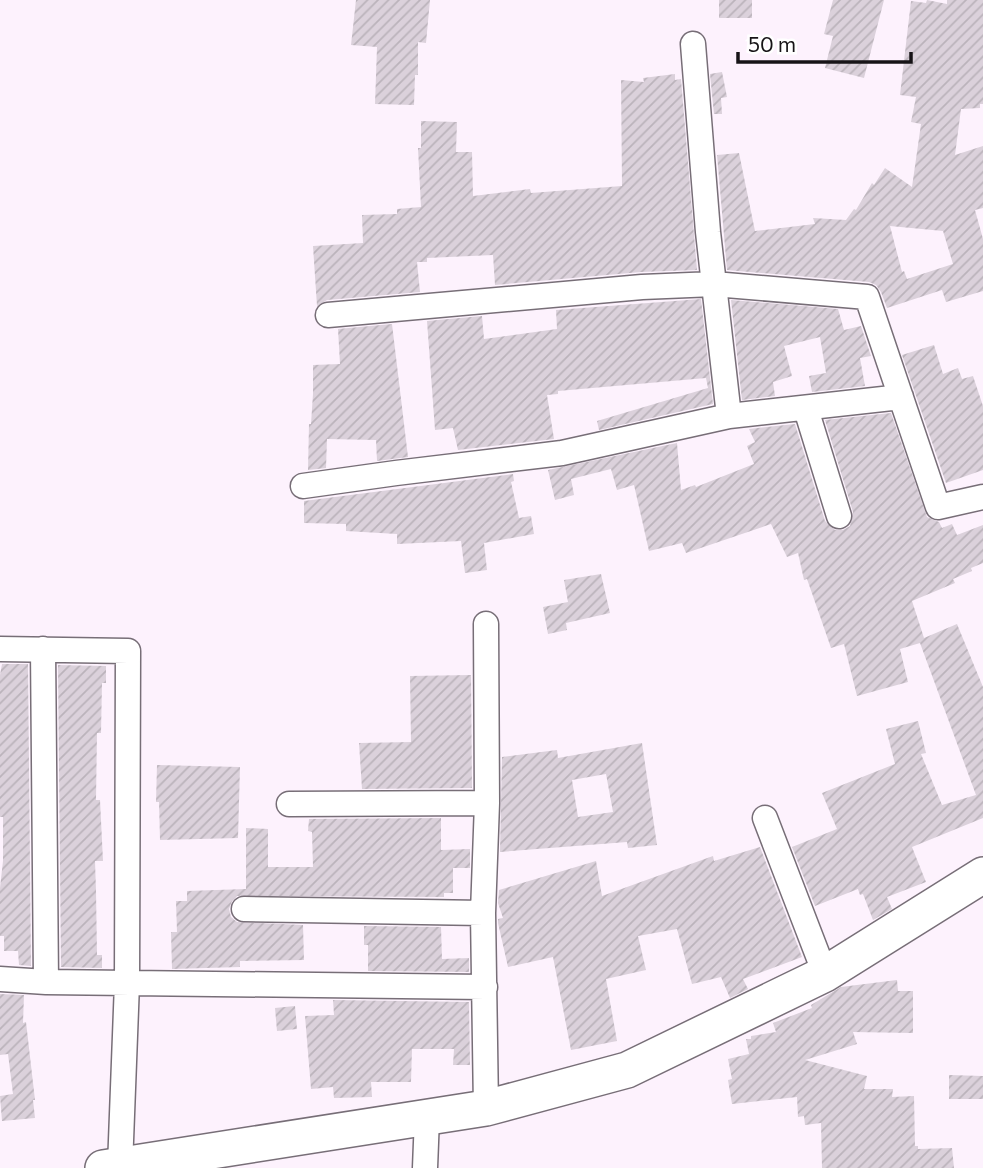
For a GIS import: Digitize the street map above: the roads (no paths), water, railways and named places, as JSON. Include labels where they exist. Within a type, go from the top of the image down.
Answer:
[{"type":"street","points":[[693,44],[714,284],[729,416]]},
{"type":"street","points":[[328,315],[642,287],[714,284],[867,298],[938,508],[983,497]]},
{"type":"street","points":[[303,486],[562,453],[729,416],[901,397]]},
{"type":"street","points":[[806,409],[839,516]]},
{"type":"street","points":[[486,624],[487,803],[483,913],[486,1108]]},
{"type":"street","points":[[0,649],[128,651],[127,983],[111,1167],[486,1108],[627,1069],[825,974],[983,875]]},
{"type":"street","points":[[43,649],[46,982]]},
{"type":"street","points":[[289,804],[487,803]]},
{"type":"street","points":[[765,818],[825,974]]},
{"type":"street","points":[[244,909],[483,913]]},
{"type":"street","points":[[0,979],[46,982],[485,987]]},
{"type":"street","points":[[425,1168],[427,1117]]}]
